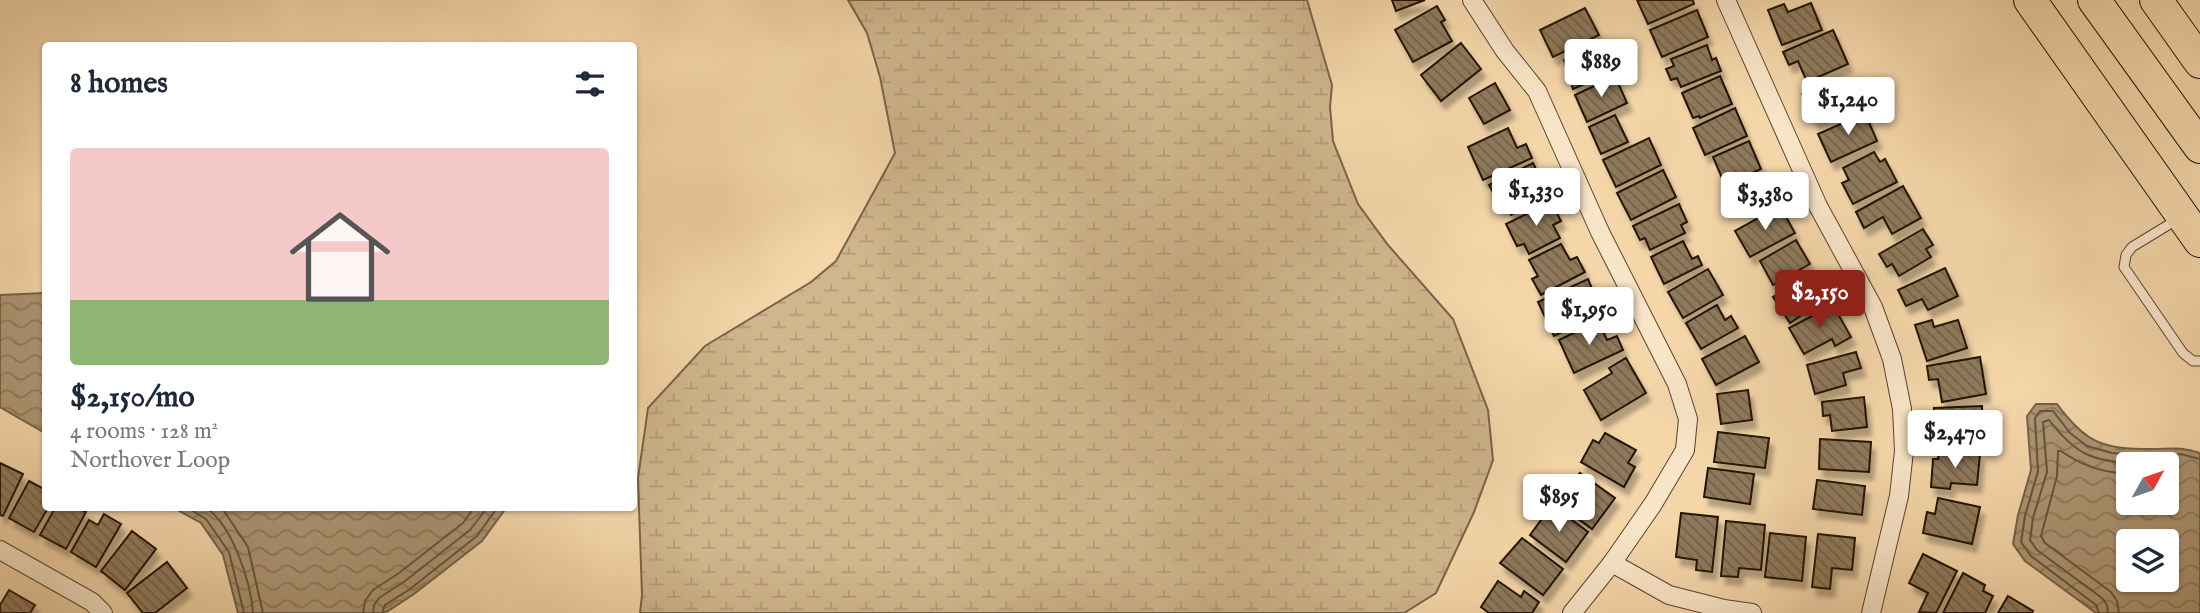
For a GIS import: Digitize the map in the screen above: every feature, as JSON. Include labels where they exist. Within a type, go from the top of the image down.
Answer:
[{"type":"highway","points":[[2030,0],[2191,229]]},
{"type":"highway","points":[[2094,0],[2200,147]]},
{"type":"highway","points":[[2156,0],[2200,62]]},
{"type":"street","points":[[1472,0],[1537,91],[1600,232],[1677,384],[1688,419],[1685,450],[1653,504],[1612,563],[1572,613]]},
{"type":"street","points":[[1726,0],[1818,206],[1873,307],[1892,359],[1902,409],[1905,451],[1899,496],[1871,613]]},
{"type":"street","points":[[0,550],[92,602],[103,613]]},
{"type":"street","points":[[1612,563],[1669,595],[1752,613]]},
{"type":"lane","points":[[2191,229],[2132,247],[2126,255],[2124,267],[2183,353],[2193,361],[2200,361]]},
{"type":"green space","points":[[848,0],[1307,0],[1332,85],[1330,107],[1333,141],[1358,204],[1388,245],[1453,319],[1488,410],[1493,460],[1474,512],[1436,593],[1404,613],[640,613],[642,595],[638,478],[648,408],[705,346],[811,282],[836,261],[895,153],[880,77],[867,33]]},
{"type":"water","points":[[42,293],[42,431],[0,407],[0,295]]},
{"type":"water","points":[[2036,404],[2057,404],[2077,427],[2096,441],[2107,445],[2134,449],[2181,449],[2200,453],[2200,613],[2096,613],[2025,561],[2013,544],[2031,470],[2027,416]]},
{"type":"water","points":[[179,511],[504,511],[482,541],[414,594],[382,613],[238,613],[223,555],[201,523]]},
{"type":"building","points":[[1392,0],[1425,0],[1396,11]]},
{"type":"building","points":[[1637,0],[1693,0],[1694,4],[1648,24]]},
{"type":"building","points":[[1811,3],[1822,30],[1782,45],[1768,10],[1784,4],[1788,12]]},
{"type":"building","points":[[1437,6],[1445,20],[1441,22],[1452,41],[1413,62],[1395,30]]},
{"type":"building","points":[[1585,8],[1599,35],[1553,57],[1540,30]]},
{"type":"building","points":[[1697,10],[1708,37],[1662,57],[1650,30]]},
{"type":"building","points":[[1833,30],[1848,64],[1807,82],[1798,61],[1789,65],[1783,52]]},
{"type":"building","points":[[1461,43],[1481,69],[1441,101],[1421,75]]},
{"type":"building","points":[[1707,45],[1712,60],[1716,58],[1721,71],[1681,87],[1677,78],[1671,80],[1666,69],[1674,66],[1671,59]]},
{"type":"building","points":[[1595,47],[1601,62],[1608,59],[1613,71],[1573,89],[1564,60]]},
{"type":"building","points":[[1615,76],[1627,103],[1587,122],[1575,95]]},
{"type":"building","points":[[1720,76],[1732,104],[1700,118],[1693,118],[1682,93]]},
{"type":"building","points":[[1828,82],[1841,110],[1815,122],[1802,94]]},
{"type":"building","points":[[1495,83],[1510,110],[1484,124],[1469,98]]},
{"type":"building","points":[[1735,108],[1747,136],[1705,155],[1693,128]]},
{"type":"building","points":[[1865,113],[1877,141],[1831,162],[1818,134]]},
{"type":"building","points":[[1615,115],[1628,142],[1601,154],[1589,127]]},
{"type":"building","points":[[1508,128],[1517,148],[1526,144],[1532,158],[1483,180],[1468,147]]},
{"type":"building","points":[[1649,138],[1661,165],[1616,187],[1603,160]]},
{"type":"building","points":[[1749,141],[1761,169],[1725,185],[1713,157]]},
{"type":"building","points":[[1874,152],[1880,162],[1885,159],[1897,182],[1853,204],[1842,183],[1849,180],[1843,168]]},
{"type":"building","points":[[1533,163],[1543,183],[1536,187],[1542,199],[1511,215],[1506,204],[1501,207],[1489,185]]},
{"type":"building","points":[[1663,170],[1676,197],[1631,220],[1617,193]]},
{"type":"building","points":[[1764,174],[1777,201],[1751,213],[1739,186]]},
{"type":"building","points":[[1903,186],[1921,218],[1892,234],[1883,217],[1864,228],[1856,212]]},
{"type":"building","points":[[1551,202],[1561,221],[1553,225],[1560,238],[1529,254],[1524,244],[1517,246],[1506,224]]},
{"type":"building","points":[[1679,204],[1687,222],[1681,225],[1685,233],[1650,250],[1645,238],[1640,240],[1633,226]]},
{"type":"building","points":[[1780,206],[1795,233],[1750,257],[1735,231]]},
{"type":"building","points":[[1923,229],[1933,245],[1926,249],[1931,257],[1899,276],[1892,264],[1887,267],[1879,254]]},
{"type":"building","points":[[1796,240],[1810,264],[1773,285],[1760,261]]},
{"type":"building","points":[[1683,241],[1692,259],[1698,256],[1702,265],[1664,284],[1651,257]]},
{"type":"building","points":[[1561,244],[1570,260],[1577,257],[1585,272],[1541,295],[1532,279],[1538,276],[1529,260]]},
{"type":"building","points":[[1945,268],[1958,296],[1928,310],[1922,299],[1906,306],[1898,290]]},
{"type":"building","points":[[1708,269],[1723,295],[1683,318],[1668,292]]},
{"type":"building","points":[[1811,272],[1828,297],[1790,323],[1773,297]]},
{"type":"building","points":[[1588,279],[1595,296],[1576,305],[1584,322],[1554,336],[1538,302]]},
{"type":"building","points":[[1717,305],[1725,320],[1731,316],[1738,328],[1701,349],[1686,323]]},
{"type":"building","points":[[1833,305],[1851,337],[1835,346],[1832,339],[1804,354],[1789,328]]},
{"type":"building","points":[[1932,320],[1934,327],[1958,320],[1967,348],[1927,361],[1915,325]]},
{"type":"building","points":[[1598,321],[1607,340],[1617,336],[1623,350],[1574,373],[1559,340]]},
{"type":"building","points":[[1745,336],[1759,362],[1716,385],[1702,359]]},
{"type":"building","points":[[1856,352],[1861,368],[1843,373],[1846,385],[1815,394],[1807,365]]},
{"type":"building","points":[[1980,357],[1986,394],[1942,402],[1938,379],[1929,380],[1927,366]]},
{"type":"building","points":[[1626,358],[1646,393],[1601,420],[1584,390],[1612,373],[1609,368]]},
{"type":"building","points":[[1748,390],[1752,420],[1721,424],[1717,394]]},
{"type":"building","points":[[1864,397],[1867,427],[1832,431],[1830,415],[1823,416],[1822,402]]},
{"type":"building","points":[[1982,406],[1983,444],[1939,445],[1934,408]]},
{"type":"building","points":[[1718,432],[1769,438],[1765,468],[1714,462]]},
{"type":"building","points":[[1605,433],[1636,450],[1628,463],[1635,467],[1624,487],[1581,462],[1593,440],[1599,443]]},
{"type":"building","points":[[1820,439],[1871,442],[1869,472],[1819,469]]},
{"type":"building","points":[[1939,452],[1980,454],[1977,485],[1951,483],[1950,489],[1931,487],[1933,459],[1938,459]]},
{"type":"building","points":[[0,463],[23,474],[3,516],[0,515]]},
{"type":"building","points":[[1708,468],[1754,474],[1750,504],[1704,497]]},
{"type":"building","points":[[1580,473],[1615,498],[1592,529],[1557,503]]},
{"type":"building","points":[[1817,480],[1865,486],[1862,515],[1813,509]]},
{"type":"building","points":[[29,481],[42,488],[42,511],[46,511],[34,532],[9,518]]},
{"type":"building","points":[[1938,498],[1980,507],[1972,544],[1923,533],[1927,512],[1935,514]]},
{"type":"building","points":[[1552,505],[1588,532],[1566,562],[1530,535]]},
{"type":"building","points":[[53,511],[86,512],[66,549],[40,535]]},
{"type":"building","points":[[1681,513],[1718,517],[1712,572],[1696,570],[1697,560],[1676,557]]},
{"type":"building","points":[[104,514],[121,524],[96,567],[71,552],[89,520],[98,525]]},
{"type":"building","points":[[1726,521],[1765,525],[1761,570],[1739,568],[1738,577],[1721,576]]},
{"type":"building","points":[[132,531],[156,549],[125,590],[101,571]]},
{"type":"building","points":[[1770,533],[1806,537],[1802,581],[1765,577]]},
{"type":"building","points":[[1818,534],[1855,538],[1852,570],[1832,568],[1830,589],[1812,587]]},
{"type":"building","points":[[1522,538],[1563,569],[1543,595],[1500,563]]},
{"type":"building","points":[[1923,554],[1957,571],[1936,613],[1919,612],[1928,593],[1909,583]]},
{"type":"building","points":[[167,562],[187,588],[155,613],[143,613],[127,593]]},
{"type":"building","points":[[1963,573],[1985,585],[1983,591],[1993,596],[1985,613],[1943,613]]},
{"type":"building","points":[[1498,581],[1521,597],[1524,591],[1539,602],[1532,613],[1489,613],[1481,607]]},
{"type":"building","points":[[9,590],[35,605],[30,613],[0,613],[0,605]]},
{"type":"building","points":[[2008,596],[2033,611],[2032,613],[1998,613]]}]
